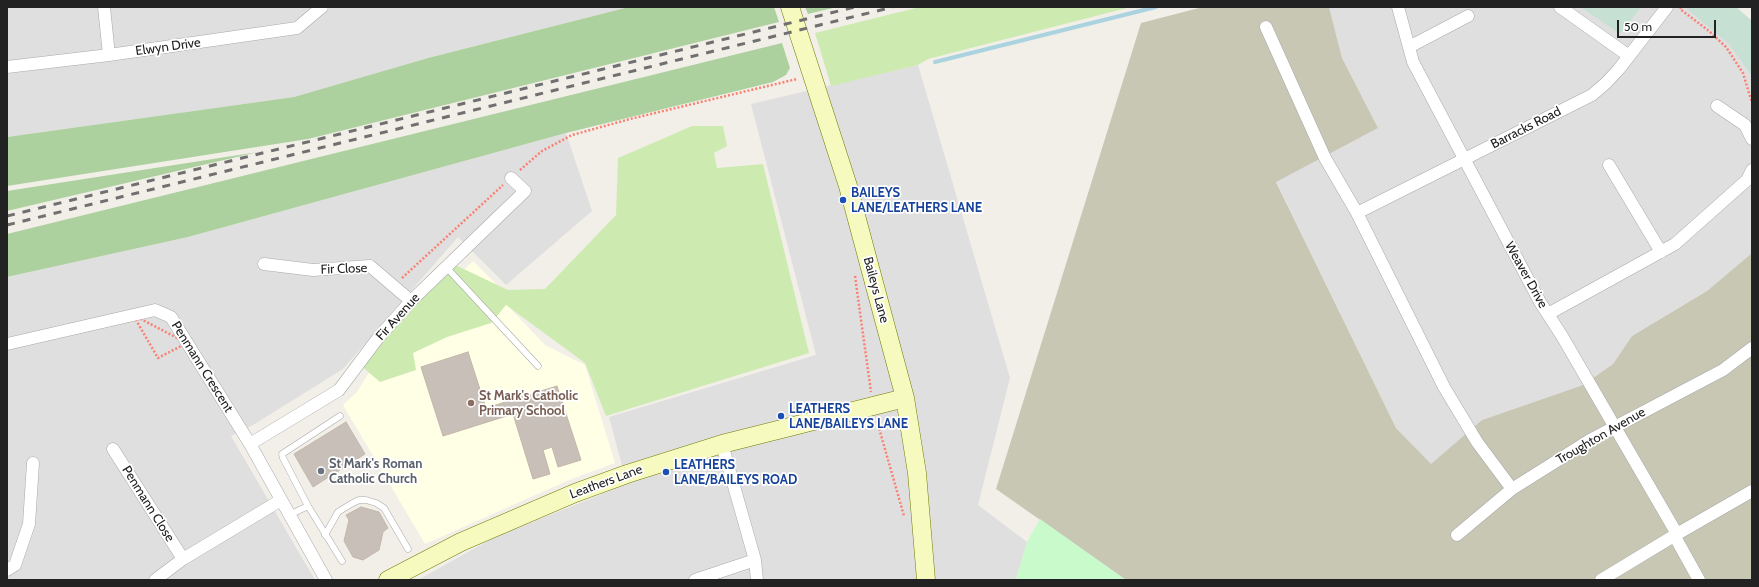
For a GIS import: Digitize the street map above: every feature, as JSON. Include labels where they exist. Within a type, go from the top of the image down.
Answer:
[{"type":"street","points":[[104,7],[109,55]]},
{"type":"street","name":"Elwyn Drive","points":[[7,67],[109,55],[297,28],[322,7]]},
{"type":"street","name":"Baileys Lane","points":[[790,7],[848,186],[905,398],[917,473],[926,580]]},
{"type":"street","name":"Weaver Drive","points":[[1398,7],[1413,62],[1548,314],[1614,427],[1699,580]]},
{"type":"street","points":[[1560,7],[1629,56]]},
{"type":"street","name":"Barracks Road","points":[[1357,213],[1592,95],[1606,83],[1667,7]]},
{"type":"street","points":[[1409,47],[1468,16]]},
{"type":"street","points":[[1266,27],[1325,158],[1357,213],[1444,387],[1477,442],[1512,488]]},
{"type":"street","points":[[1717,106],[1745,125],[1752,138]]},
{"type":"street","points":[[1609,166],[1661,252]]},
{"type":"street","points":[[1548,314],[1675,244],[1747,180],[1752,170]]},
{"type":"street","name":"Fir Avenue","points":[[250,444],[340,390],[378,338],[411,301],[525,191],[511,178]]},
{"type":"street","name":"Fir Close","points":[[264,264],[313,270],[370,266],[411,301]]},
{"type":"street","name":"Penmann Crescent","points":[[7,344],[155,310],[170,317],[250,444],[326,580]]},
{"type":"street","name":"Troughton Avenue","points":[[1457,535],[1512,488],[1614,427],[1723,370],[1752,348]]},
{"type":"street","name":"Leathers Lane","points":[[388,580],[461,542],[576,493],[672,458],[782,428],[905,398]]},
{"type":"street","points":[[722,444],[755,560],[757,580]]},
{"type":"street","name":"Penmann Close","points":[[113,449],[183,559]]},
{"type":"street","points":[[7,570],[14,565],[29,524],[33,463]]},
{"type":"street","points":[[1601,580],[1752,491]]},
{"type":"street","points":[[155,580],[183,559],[281,500]]},
{"type":"street","points":[[695,580],[755,560]]},
{"type":"lane","points":[[446,267],[538,366]]},
{"type":"lane","points":[[340,416],[282,454],[308,506],[342,561]]},
{"type":"lane","points":[[325,535],[338,512],[359,500],[366,500],[376,503],[384,508],[408,548]]},
{"type":"lane","points":[[289,515],[308,506]]},
{"type":"path","points":[[1681,7],[1680,9],[1709,31],[1726,47],[1743,73],[1752,103]]},
{"type":"path","points":[[394,286],[542,151],[572,135],[630,119],[812,75]]},
{"type":"path","points":[[854,271],[873,407],[905,520]]},
{"type":"path","points":[[133,315],[158,358],[187,343]]},
{"type":"path","points":[[133,315],[187,343]]},
{"type":"shaded area","points":[[7,7],[629,7],[428,58],[294,97],[7,137]]},
{"type":"shaded area","points":[[1203,7],[1329,7],[1342,58],[1378,128],[1276,182],[1396,428],[1431,464],[1482,420],[1583,385],[1613,364],[1632,336],[1707,291],[1752,253],[1752,580],[1126,580],[996,489],[1141,23]]},
{"type":"shaded area","points":[[1329,7],[1736,7],[1752,21],[1752,253],[1707,291],[1632,336],[1613,364],[1583,385],[1482,420],[1431,465],[1396,428],[1276,181],[1378,128],[1342,58]]},
{"type":"shaded area","points":[[1581,7],[1641,7],[1620,34]]},
{"type":"shaded area","points":[[1688,7],[1736,7],[1752,21],[1752,76],[1729,44],[1687,9]]},
{"type":"shaded area","points":[[918,65],[1010,378],[978,505],[1027,542],[1016,580],[418,580],[493,538],[627,484],[609,417],[816,355],[751,104]]},
{"type":"shaded area","points":[[566,133],[592,211],[506,285],[458,237],[343,369],[253,425],[231,436],[315,580],[7,580],[7,277],[188,237]]},
{"type":"shaded area","name":"St Mark's Catholic Primary School","points":[[473,261],[505,293],[508,306],[545,345],[585,365],[615,463],[569,480],[425,544],[343,405],[357,392],[378,358],[398,335]]},
{"type":"green space","points":[[629,7],[774,7],[779,22],[308,139],[7,186],[7,137],[294,97],[428,58]]},
{"type":"green space","points":[[805,7],[837,7],[808,14]]},
{"type":"green space","points":[[920,7],[1131,7],[928,59],[918,65],[831,86],[815,33]]},
{"type":"green space","points":[[782,43],[790,68],[786,75],[773,82],[566,133],[188,237],[7,277],[7,234]]},
{"type":"green space","points":[[692,126],[723,126],[727,146],[714,153],[717,168],[763,164],[809,353],[606,416],[585,363],[506,305],[491,323],[447,337],[413,353],[416,370],[380,382],[359,364],[451,263],[508,290],[545,289],[616,215],[618,158]]},
{"type":"green space","points":[[258,152],[7,211],[7,191]]},
{"type":"green space","points":[[1040,519],[1126,580],[1016,580],[1027,542]]},
{"type":"building","points":[[468,352],[486,408],[557,386],[581,460],[558,467],[552,447],[543,450],[550,474],[533,479],[513,414],[443,436],[421,367]]},
{"type":"building","name":"St Mark's Roman Catholic Church","points":[[346,422],[365,454],[313,487],[294,454]]},
{"type":"building","name":"St Mark's Roman Catholic Church","points":[[361,507],[379,512],[388,528],[383,532],[379,550],[363,560],[353,557],[344,541],[349,520],[346,515]]},
{"type":"waterway","points":[[935,62],[1156,7]]},
{"type":"railway","points":[[7,216],[855,7]]},
{"type":"railway","points":[[7,225],[893,7]]},
{"type":"place","name":"BAILEYS LANE/LEATHERS LANE","points":[[843,200]]},
{"type":"place","name":"St Mark's Catholic Primary School","points":[[471,403]]},
{"type":"place","name":"LEATHERS LANE/BAILEYS LANE","points":[[781,416]]},
{"type":"place","name":"St Mark's Roman Catholic Church","points":[[321,471]]},
{"type":"place","name":"LEATHERS LANE/BAILEYS ROAD","points":[[666,472]]}]
